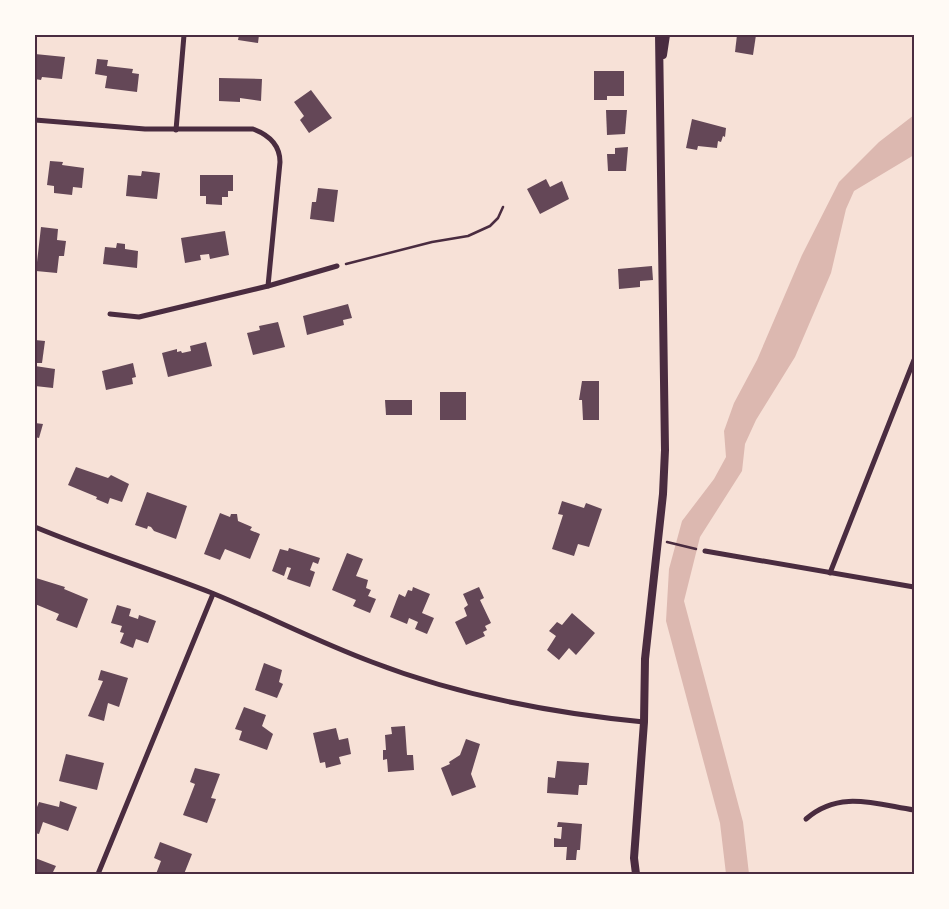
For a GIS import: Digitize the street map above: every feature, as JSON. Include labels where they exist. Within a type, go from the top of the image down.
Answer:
[{"type":"main road","points":[[636,874],[634,858],[644,722],[645,659],[665,450],[659,182],[659,35]]},
{"type":"main road","points":[[660,77],[666,35]]},
{"type":"street","points":[[176,130],[184,35]]},
{"type":"street","points":[[35,120],[176,130],[253,129],[263,132],[277,147],[280,162],[268,286]]},
{"type":"street","points":[[110,314],[139,317],[268,286],[337,266]]},
{"type":"street","points":[[830,573],[914,360]]},
{"type":"street","points":[[35,527],[213,594],[371,662],[417,678],[479,696],[532,708],[580,716],[644,722]]},
{"type":"street","points":[[705,551],[914,587]]},
{"type":"street","points":[[98,874],[213,594]]},
{"type":"street","points":[[806,819],[820,807],[845,800],[914,810]]},
{"type":"path","points":[[337,266],[432,242],[468,236],[490,226],[498,218],[502,207]]},
{"type":"path","points":[[657,539],[705,551]]},
{"type":"shaded area","points":[[914,115],[914,155],[854,191],[846,209],[831,273],[795,357],[756,420],[745,444],[742,471],[700,537],[684,601],[743,822],[749,874],[726,874],[720,823],[666,621],[669,569],[682,521],[714,479],[726,457],[724,431],[734,403],[757,360],[802,255],[839,182],[879,142]]},
{"type":"building","points":[[239,35],[259,35],[258,43],[238,40]]},
{"type":"building","points":[[737,35],[756,35],[753,55],[735,52]]},
{"type":"building","points":[[35,54],[65,57],[62,79],[42,77],[41,80],[35,79]]},
{"type":"building","points":[[97,59],[108,60],[107,66],[133,69],[132,73],[139,74],[137,92],[105,88],[107,76],[95,74]]},
{"type":"building","points":[[594,71],[624,71],[624,96],[607,96],[607,100],[594,100]]},
{"type":"building","points":[[219,78],[262,79],[261,101],[240,98],[240,102],[219,101]]},
{"type":"building","points":[[311,90],[332,118],[309,133],[300,120],[304,116],[294,102]]},
{"type":"building","points":[[606,110],[627,110],[625,134],[607,135]]},
{"type":"building","points":[[692,119],[726,128],[725,137],[723,136],[721,142],[718,141],[717,148],[698,146],[697,150],[686,148]]},
{"type":"building","points":[[628,147],[626,171],[608,171],[607,154],[615,154],[615,148]]},
{"type":"building","points":[[50,161],[63,162],[62,165],[84,168],[82,188],[73,187],[72,195],[54,193],[54,186],[47,185]]},
{"type":"building","points":[[142,171],[160,173],[157,199],[126,196],[128,175],[141,176]]},
{"type":"building","points":[[200,175],[233,175],[233,191],[228,191],[228,197],[222,197],[222,205],[206,204],[206,196],[200,196]]},
{"type":"building","points":[[546,179],[550,187],[562,181],[569,199],[540,214],[527,189]]},
{"type":"building","points":[[318,188],[338,190],[334,222],[310,219],[312,202],[316,202]]},
{"type":"building","points":[[41,227],[58,229],[57,240],[66,241],[64,256],[59,256],[57,273],[36,271]]},
{"type":"building","points":[[225,231],[229,255],[210,259],[209,254],[200,255],[201,260],[185,263],[181,238]]},
{"type":"building","points":[[117,243],[125,244],[125,249],[138,251],[137,268],[103,264],[105,247],[116,248]]},
{"type":"building","points":[[652,266],[653,280],[640,281],[640,287],[619,289],[618,269]]},
{"type":"building","points":[[348,304],[352,318],[343,320],[344,325],[307,335],[303,316]]},
{"type":"building","points":[[278,322],[285,347],[253,355],[247,333],[260,330],[259,326]]},
{"type":"building","points":[[35,340],[45,341],[42,363],[35,363]]},
{"type":"building","points":[[206,342],[212,366],[168,377],[162,353],[177,349],[177,352],[181,351],[182,353],[191,351],[190,346]]},
{"type":"building","points":[[133,363],[136,377],[132,378],[133,384],[106,390],[102,371]]},
{"type":"building","points":[[35,366],[55,369],[53,388],[35,386]]},
{"type":"building","points":[[582,381],[599,381],[599,420],[583,420],[582,400],[579,400]]},
{"type":"building","points":[[440,392],[466,392],[466,420],[440,420]]},
{"type":"building","points":[[385,400],[412,400],[412,415],[386,415]]},
{"type":"building","points":[[35,423],[43,424],[39,438],[35,437]]},
{"type":"building","points":[[76,467],[108,478],[111,475],[129,484],[122,502],[110,498],[108,504],[96,499],[97,497],[68,485]]},
{"type":"building","points":[[147,492],[187,506],[176,539],[154,531],[151,527],[148,526],[147,529],[135,525]]},
{"type":"building","points":[[562,501],[584,508],[586,503],[602,509],[589,547],[578,544],[574,556],[552,549],[563,515],[558,514]]},
{"type":"building","points":[[220,513],[230,517],[231,514],[237,514],[238,521],[252,527],[250,530],[260,534],[250,559],[225,549],[220,560],[204,554]]},
{"type":"building","points":[[289,548],[320,558],[318,564],[313,562],[310,570],[315,572],[310,587],[287,579],[291,568],[287,567],[284,576],[272,571],[280,549],[288,551]]},
{"type":"building","points":[[347,553],[363,559],[356,576],[368,580],[366,588],[371,590],[368,596],[376,599],[370,613],[353,606],[356,600],[332,590]]},
{"type":"building","points":[[36,578],[65,587],[64,589],[88,599],[77,628],[56,620],[59,614],[35,604]]},
{"type":"building","points":[[413,587],[430,594],[422,613],[434,618],[427,634],[415,629],[418,622],[409,618],[407,624],[390,617],[399,594],[405,597],[408,590],[412,591]]},
{"type":"building","points":[[479,587],[484,598],[480,600],[491,623],[485,626],[487,630],[483,632],[485,636],[466,645],[455,622],[467,616],[464,608],[468,605],[463,594]]},
{"type":"building","points":[[117,605],[131,609],[129,616],[138,619],[139,615],[156,621],[148,643],[136,639],[133,648],[120,643],[124,633],[120,632],[122,626],[111,623]]},
{"type":"building","points":[[572,613],[595,633],[576,655],[569,648],[559,660],[547,650],[556,636],[549,631],[557,622],[562,625]]},
{"type":"building","points":[[264,663],[282,670],[279,682],[283,684],[277,698],[255,690]]},
{"type":"building","points":[[101,670],[128,678],[119,707],[108,703],[104,721],[88,716],[103,681],[98,680]]},
{"type":"building","points":[[244,707],[266,715],[262,726],[273,734],[267,750],[239,740],[242,731],[235,729]]},
{"type":"building","points":[[405,726],[407,755],[413,755],[414,770],[388,772],[387,759],[383,760],[383,750],[386,750],[385,735],[392,734],[391,727]]},
{"type":"building","points":[[336,728],[339,740],[348,738],[351,754],[339,757],[341,764],[326,768],[325,762],[320,763],[313,733]]},
{"type":"building","points":[[466,739],[480,744],[471,774],[476,787],[452,796],[441,768],[450,764],[449,762],[460,755]]},
{"type":"building","points":[[66,754],[104,763],[97,790],[59,781]]},
{"type":"building","points":[[557,761],[589,763],[587,785],[579,785],[578,795],[547,793],[548,777],[555,778]]},
{"type":"building","points":[[195,768],[220,774],[211,798],[216,799],[207,823],[183,815],[195,784],[190,782]]},
{"type":"building","points":[[60,801],[77,807],[68,831],[43,822],[39,834],[35,833],[35,812],[39,802],[59,807]]},
{"type":"building","points":[[558,822],[582,824],[580,850],[577,850],[576,860],[566,860],[567,847],[554,847],[554,838],[561,839],[562,827],[557,827]]},
{"type":"building","points":[[160,842],[192,854],[184,874],[156,874],[161,861],[154,858]]},
{"type":"building","points":[[35,858],[56,866],[52,874],[35,874]]}]
